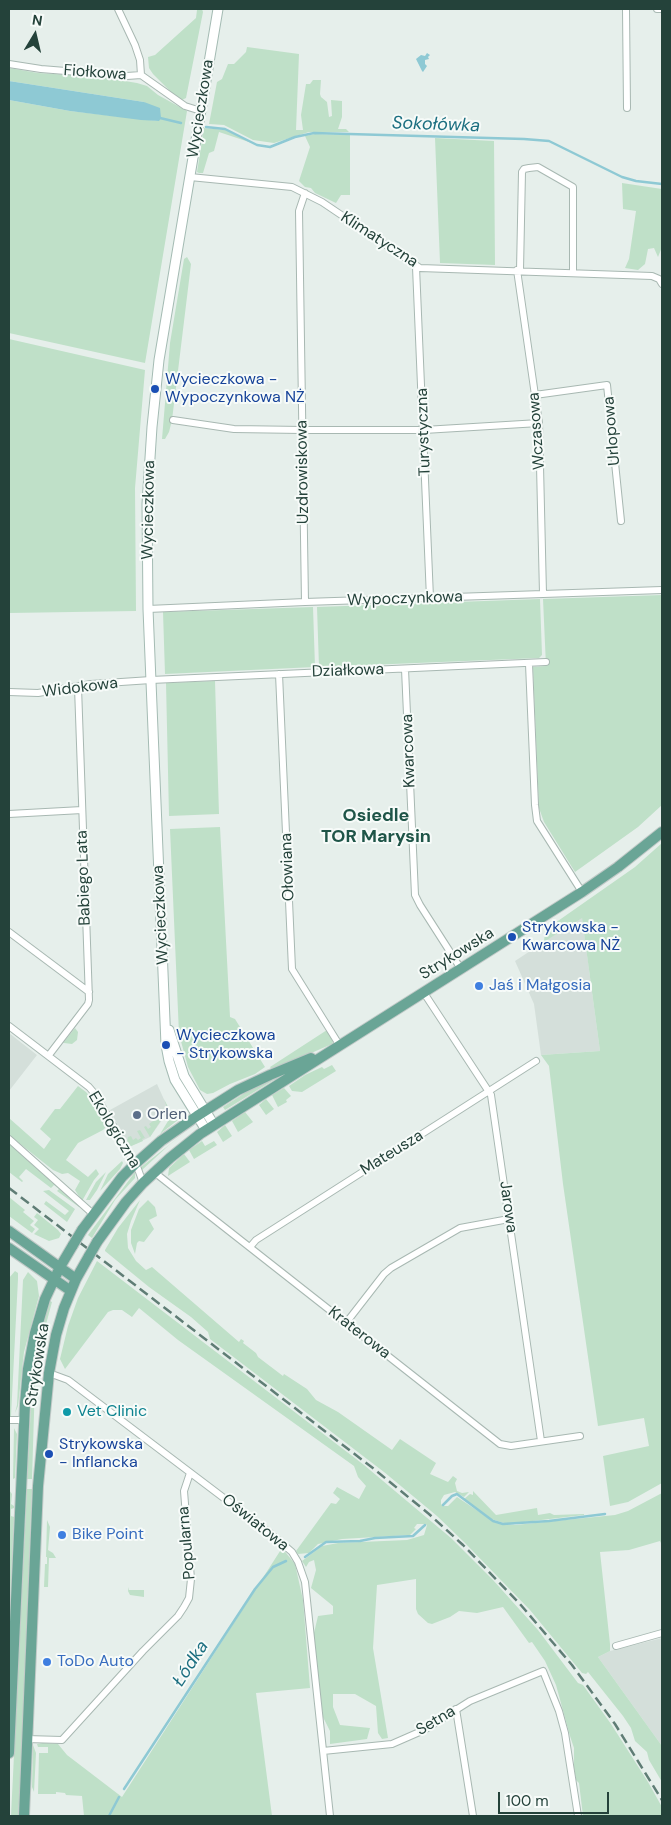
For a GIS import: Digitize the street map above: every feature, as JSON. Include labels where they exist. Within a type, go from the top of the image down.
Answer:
[{"type":"main road","name":"Strykowska","points":[[24,1816],[38,1488],[49,1373],[59,1324],[71,1291],[97,1242],[126,1202],[143,1183],[183,1147],[582,892],[618,867],[662,832]]},
{"type":"main road","name":"Strykowska","points":[[9,1753],[26,1381],[32,1342],[41,1309],[54,1279],[93,1214],[135,1164],[161,1141],[256,1081],[340,1046]]},
{"type":"main road","points":[[9,1230],[76,1279]]},
{"type":"main road","points":[[9,1248],[71,1291]]},
{"type":"street","points":[[118,9],[135,45],[140,60],[141,75]]},
{"type":"street","name":"Wycieczkowa","points":[[210,1128],[201,1114],[184,1076],[166,1017],[148,610],[147,504],[152,419],[160,352],[218,9]]},
{"type":"street","points":[[626,9],[627,108]]},
{"type":"street","points":[[657,9],[662,10]]},
{"type":"street","name":"Fiołkowa","points":[[9,64],[41,69],[127,76],[141,75],[185,106],[201,111]]},
{"type":"street","name":"Wczasowa","points":[[543,594],[539,423],[518,270],[522,172],[524,169],[538,167],[573,187],[573,273]]},
{"type":"street","name":"Klimatyczna","points":[[190,177],[285,185],[327,205],[416,267],[652,276],[659,279],[662,284]]},
{"type":"street","name":"Uzdrowiskowa","points":[[305,193],[299,211],[305,602]]},
{"type":"street","name":"Turystyczna","points":[[416,267],[430,598]]},
{"type":"street","name":"Urlopowa","points":[[535,395],[607,385],[621,521]]},
{"type":"street","points":[[173,420],[234,429],[302,430],[424,430],[539,423]]},
{"type":"street","name":"Wypoczynkowa","points":[[148,610],[305,602],[662,590]]},
{"type":"street","name":"Działkowa","points":[[151,680],[546,662]]},
{"type":"street","points":[[529,664],[536,812],[540,827],[582,892]]},
{"type":"street","name":"Kwarcowa","points":[[405,669],[415,895],[461,970]]},
{"type":"street","name":"Ołowiana","points":[[279,674],[291,965],[294,974],[340,1046]]},
{"type":"street","name":"Widokowa","points":[[9,692],[38,694],[91,684],[151,680]]},
{"type":"street","name":"Babiego Lata","points":[[49,1056],[88,1004],[89,992],[78,686]]},
{"type":"street","points":[[9,814],[82,810]]},
{"type":"street","points":[[9,932],[89,992]]},
{"type":"street","name":"Jarowa","points":[[424,992],[490,1091],[541,1441]]},
{"type":"street","name":"Ekologiczna","points":[[9,1026],[81,1080],[95,1094],[135,1164],[143,1183]]},
{"type":"street","name":"Mateusza","points":[[250,1247],[256,1240],[536,1061]]},
{"type":"street","points":[[9,1139],[93,1214]]},
{"type":"street","name":"Kraterowa","points":[[154,1172],[500,1444],[511,1446],[580,1436]]},
{"type":"street","points":[[346,1323],[384,1274],[391,1268],[460,1228],[509,1219]]},
{"type":"street","name":"Oświatowa","points":[[49,1373],[68,1380],[283,1544],[298,1562],[305,1582],[330,1816]]},
{"type":"street","points":[[9,1420],[24,1420]]},
{"type":"street","name":"Popularna","points":[[26,1739],[62,1740],[178,1616],[184,1607],[189,1598],[191,1579],[184,1491],[190,1473]]},
{"type":"street","points":[[616,1646],[662,1633]]},
{"type":"street","name":"Setna","points":[[323,1751],[392,1744],[412,1736],[470,1702],[543,1671],[564,1728],[578,1816]]},
{"type":"street","points":[[456,1709],[473,1816]]},
{"type":"shaded area","points":[[582,917],[600,1051],[541,1055],[534,1004],[515,961]]},
{"type":"shaded area","points":[[9,1033],[37,1055],[9,1091]]},
{"type":"shaded area","points":[[157,1084],[167,1106],[167,1113],[150,1137],[129,1147],[110,1110]]},
{"type":"shaded area","points":[[662,1638],[662,1746],[598,1657],[610,1651]]},
{"type":"green space","points":[[202,9],[203,12],[186,98],[182,100],[175,96],[153,74],[149,68],[148,57],[155,55],[196,18],[197,10]]},
{"type":"green space","points":[[247,47],[299,54],[296,130],[303,130],[301,115],[306,84],[310,84],[313,80],[321,80],[320,94],[327,102],[329,117],[332,116],[331,100],[342,101],[342,117],[338,129],[346,129],[349,132],[309,132],[274,143],[253,140],[224,125],[209,124],[217,82],[222,79],[228,64],[234,64],[246,52]]},
{"type":"green space","points":[[9,68],[38,73],[100,77],[137,83],[147,86],[158,95],[187,111],[145,363],[9,333],[9,100],[70,111],[158,121],[144,102],[9,81]]},
{"type":"green space","points":[[204,128],[226,130],[252,143],[219,132],[214,151],[209,153],[203,173],[199,173],[197,172]]},
{"type":"green space","points":[[315,134],[350,135],[350,195],[341,195],[336,203],[315,193],[311,188],[305,187],[299,181],[310,147],[305,136]]},
{"type":"green space","points":[[435,138],[494,141],[495,265],[440,263]]},
{"type":"green space","points":[[622,183],[662,189],[662,247],[658,257],[654,248],[648,249],[645,264],[638,270],[625,268],[629,259],[636,211],[623,209]]},
{"type":"green space","points":[[187,257],[191,264],[172,420],[169,432],[165,439],[162,439],[170,343],[184,259]]},
{"type":"green space","points":[[9,339],[145,370],[135,488],[136,611],[9,613]]},
{"type":"green space","points":[[662,595],[662,805],[638,827],[575,872],[544,822],[539,808],[533,667],[546,666],[543,599]]},
{"type":"green space","points":[[540,599],[542,655],[539,658],[319,667],[317,607]]},
{"type":"green space","points":[[313,607],[315,667],[165,674],[163,612]]},
{"type":"green space","points":[[215,681],[219,814],[169,816],[166,683]]},
{"type":"green space","points":[[220,827],[230,1017],[235,1019],[265,1067],[255,1074],[207,1094],[200,1090],[188,1067],[179,1034],[170,829]]},
{"type":"green space","points":[[662,843],[662,1483],[628,1502],[610,1506],[603,1456],[649,1446],[644,1418],[598,1426],[563,1184],[549,1066],[541,1055],[600,1051],[582,918],[544,942],[545,930],[635,867]]},
{"type":"green space","points":[[75,1028],[78,1032],[77,1040],[72,1044],[63,1043]]},
{"type":"green space","points":[[327,1030],[333,1042],[332,1044],[272,1070],[270,1067]]},
{"type":"green space","points":[[332,1065],[336,1071],[302,1092],[292,1091],[289,1086],[305,1075],[322,1067],[324,1069]]},
{"type":"green space","points":[[277,1078],[225,1110],[223,1107],[254,1087]]},
{"type":"green space","points":[[78,1086],[92,1099],[107,1126],[78,1143],[66,1160],[88,1177],[96,1169],[99,1174],[82,1201],[75,1190],[80,1181],[68,1173],[62,1174],[53,1170],[9,1135],[9,1118],[44,1149],[51,1139],[40,1129],[55,1109],[60,1109]]},
{"type":"green space","points":[[284,1088],[291,1096],[286,1100],[287,1102],[278,1107],[272,1095]]},
{"type":"green space","points":[[164,1099],[168,1107],[167,1111],[150,1137],[144,1127],[146,1126],[148,1129],[151,1127],[149,1124],[166,1112],[167,1108]]},
{"type":"green space","points":[[266,1099],[274,1109],[266,1115],[259,1105]]},
{"type":"green space","points":[[182,1111],[182,1115],[178,1120],[160,1134],[173,1113]]},
{"type":"green space","points":[[245,1112],[253,1122],[238,1132],[232,1121]]},
{"type":"green space","points":[[225,1125],[232,1136],[223,1142],[217,1132]]},
{"type":"green space","points":[[192,1127],[168,1146],[142,1170],[141,1167]]},
{"type":"green space","points":[[140,1130],[145,1138],[142,1139],[143,1141],[129,1147],[128,1137],[131,1136],[133,1140],[136,1138],[138,1140],[141,1138],[137,1131]]},
{"type":"green space","points":[[202,1141],[205,1146],[214,1141],[217,1145],[194,1159],[189,1150]]},
{"type":"green space","points":[[9,1144],[80,1206],[57,1191],[59,1189],[54,1185],[51,1188],[26,1169],[19,1177],[22,1182],[9,1172]]},
{"type":"green space","points":[[184,1154],[190,1162],[168,1176],[169,1168]]},
{"type":"green space","points":[[122,1161],[120,1169],[100,1191],[108,1174]]},
{"type":"green space","points":[[106,1172],[90,1200],[86,1200],[96,1182]]},
{"type":"green space","points":[[135,1172],[135,1178],[115,1200],[92,1238],[88,1235]]},
{"type":"green space","points":[[49,1190],[75,1209],[67,1222],[44,1204],[46,1201],[65,1215],[69,1211],[43,1191]]},
{"type":"green space","points":[[9,1197],[25,1210],[23,1212],[34,1221],[30,1225],[35,1229],[32,1233],[9,1216]]},
{"type":"green space","points":[[140,1200],[127,1234],[128,1248],[136,1261],[146,1270],[152,1267],[239,1342],[241,1339],[244,1341],[243,1343],[256,1353],[258,1357],[283,1376],[284,1374],[307,1389],[316,1400],[338,1412],[392,1450],[400,1439],[436,1463],[430,1474],[448,1482],[453,1476],[457,1479],[455,1483],[457,1491],[462,1493],[469,1492],[464,1497],[455,1492],[444,1495],[441,1500],[443,1506],[448,1506],[457,1497],[496,1523],[515,1525],[615,1515],[628,1511],[662,1493],[662,1545],[660,1541],[629,1550],[600,1552],[610,1651],[598,1657],[662,1746],[662,1782],[649,1760],[647,1752],[635,1741],[631,1728],[623,1716],[588,1672],[586,1674],[582,1673],[530,1610],[437,1516],[384,1472],[210,1339],[208,1332],[191,1317],[149,1287],[105,1251],[118,1228]]},
{"type":"green space","points":[[148,1200],[155,1207],[157,1216],[149,1220],[154,1229],[144,1242],[139,1241],[137,1243],[135,1254],[131,1243],[131,1230],[139,1209]]},
{"type":"green space","points":[[37,1213],[58,1230],[61,1234],[59,1238],[49,1241],[34,1234],[39,1229],[34,1225],[38,1220],[34,1217]]},
{"type":"green space","points":[[97,1261],[364,1465],[451,1538],[493,1580],[538,1630],[578,1683],[583,1685],[611,1724],[648,1782],[662,1807],[662,1816],[583,1816],[579,1783],[576,1780],[574,1767],[574,1748],[556,1685],[545,1661],[532,1642],[529,1643],[503,1607],[477,1613],[459,1611],[450,1617],[432,1624],[428,1623],[418,1614],[416,1609],[416,1579],[377,1585],[373,1648],[388,1738],[382,1739],[378,1733],[376,1706],[355,1694],[333,1694],[333,1707],[340,1725],[370,1728],[367,1739],[330,1744],[330,1731],[323,1717],[313,1637],[318,1616],[333,1614],[333,1606],[311,1588],[316,1570],[314,1560],[309,1562],[306,1567],[302,1561],[322,1546],[338,1543],[407,1540],[424,1535],[427,1525],[417,1524],[414,1528],[416,1529],[410,1535],[342,1539],[318,1544],[309,1553],[298,1554],[296,1551],[331,1503],[336,1504],[340,1499],[333,1493],[337,1487],[359,1499],[366,1486],[358,1477],[354,1466],[178,1340],[139,1308],[132,1317],[122,1310],[108,1312],[65,1369],[60,1359],[68,1326],[78,1298]]},
{"type":"green space","points":[[15,1271],[18,1273],[18,1279],[11,1416],[9,1416],[9,1278]]},
{"type":"green space","points":[[28,1272],[37,1281],[39,1296],[24,1352],[18,1406],[15,1413],[17,1405],[23,1280]]},
{"type":"green space","points":[[50,1301],[52,1302],[41,1343],[35,1381],[32,1479],[27,1479],[33,1371],[41,1331]]},
{"type":"green space","points":[[14,1428],[17,1434],[15,1478],[13,1479]]},
{"type":"green space","points":[[27,1489],[32,1489],[20,1790],[18,1816],[11,1816]]},
{"type":"green space","points":[[9,1490],[12,1494],[11,1504],[14,1506],[11,1509],[11,1516],[14,1517],[9,1623]]},
{"type":"green space","points":[[473,1491],[496,1515],[537,1508],[538,1515],[550,1513],[554,1515],[584,1515],[507,1524],[491,1519],[464,1499],[470,1494],[473,1495]]},
{"type":"green space","points":[[47,1520],[50,1527],[48,1550],[56,1558],[49,1558],[48,1587],[44,1587],[45,1564],[47,1564]]},
{"type":"green space","points":[[282,1548],[295,1564],[303,1600],[310,1688],[256,1693],[272,1816],[84,1816],[82,1796],[56,1792],[56,1794],[38,1794],[39,1753],[48,1753],[48,1747],[38,1747],[37,1744],[43,1743],[58,1744],[67,1755],[122,1797]]},
{"type":"green space","points":[[129,1587],[129,1590],[144,1590],[144,1597],[130,1595],[128,1591]]},
{"type":"green space","points":[[33,1745],[36,1753],[34,1792],[32,1787]]},
{"type":"water","points":[[427,53],[430,55],[429,59],[425,60],[427,66],[423,72],[416,59],[421,55],[425,56]]},
{"type":"water","points":[[9,81],[144,102],[160,108],[161,118],[159,121],[141,120],[70,111],[9,100]]},
{"type":"waterway","name":"Sokołówka","points":[[160,118],[181,123]]},
{"type":"waterway","name":"Sokołówka","points":[[206,127],[225,129],[257,145],[270,147],[295,137],[314,133],[549,141],[622,177],[636,181],[662,184]]},
{"type":"waterway","name":"Łódka","points":[[443,1505],[452,1496],[457,1494],[493,1521],[503,1524],[549,1521],[605,1514]]},
{"type":"waterway","name":"Łódka","points":[[305,1557],[326,1542],[413,1536],[425,1525]]},
{"type":"waterway","name":"Łódka","points":[[124,1789],[255,1589],[273,1567],[286,1561]]},
{"type":"waterway","name":"Łódka","points":[[109,1816],[119,1797]]},
{"type":"railway","points":[[9,1188],[374,1469],[463,1545],[520,1604],[572,1665],[615,1724],[662,1800]]},
{"type":"place","name":"Wycieczkowa - Wypoczynkowa NŻ","points":[[155,389]]},
{"type":"place","name":"Strykowska - Kwarcowa NŻ","points":[[512,937]]},
{"type":"place","name":"Jaś i Małgosia","points":[[479,986]]},
{"type":"place","name":"Wycieczkowa - Strykowska","points":[[166,1045]]},
{"type":"place","name":"Orlen","points":[[137,1115]]},
{"type":"place","name":"Vet Clinic","points":[[67,1412]]},
{"type":"place","name":"Strykowska - Inflancka","points":[[49,1454]]},
{"type":"place","name":"Bike Point","points":[[62,1535]]},
{"type":"place","name":"ToDo Auto","points":[[47,1662]]},
{"type":"district","name":"Osiedle TOR Marysin","points":[[376,826]]}]
